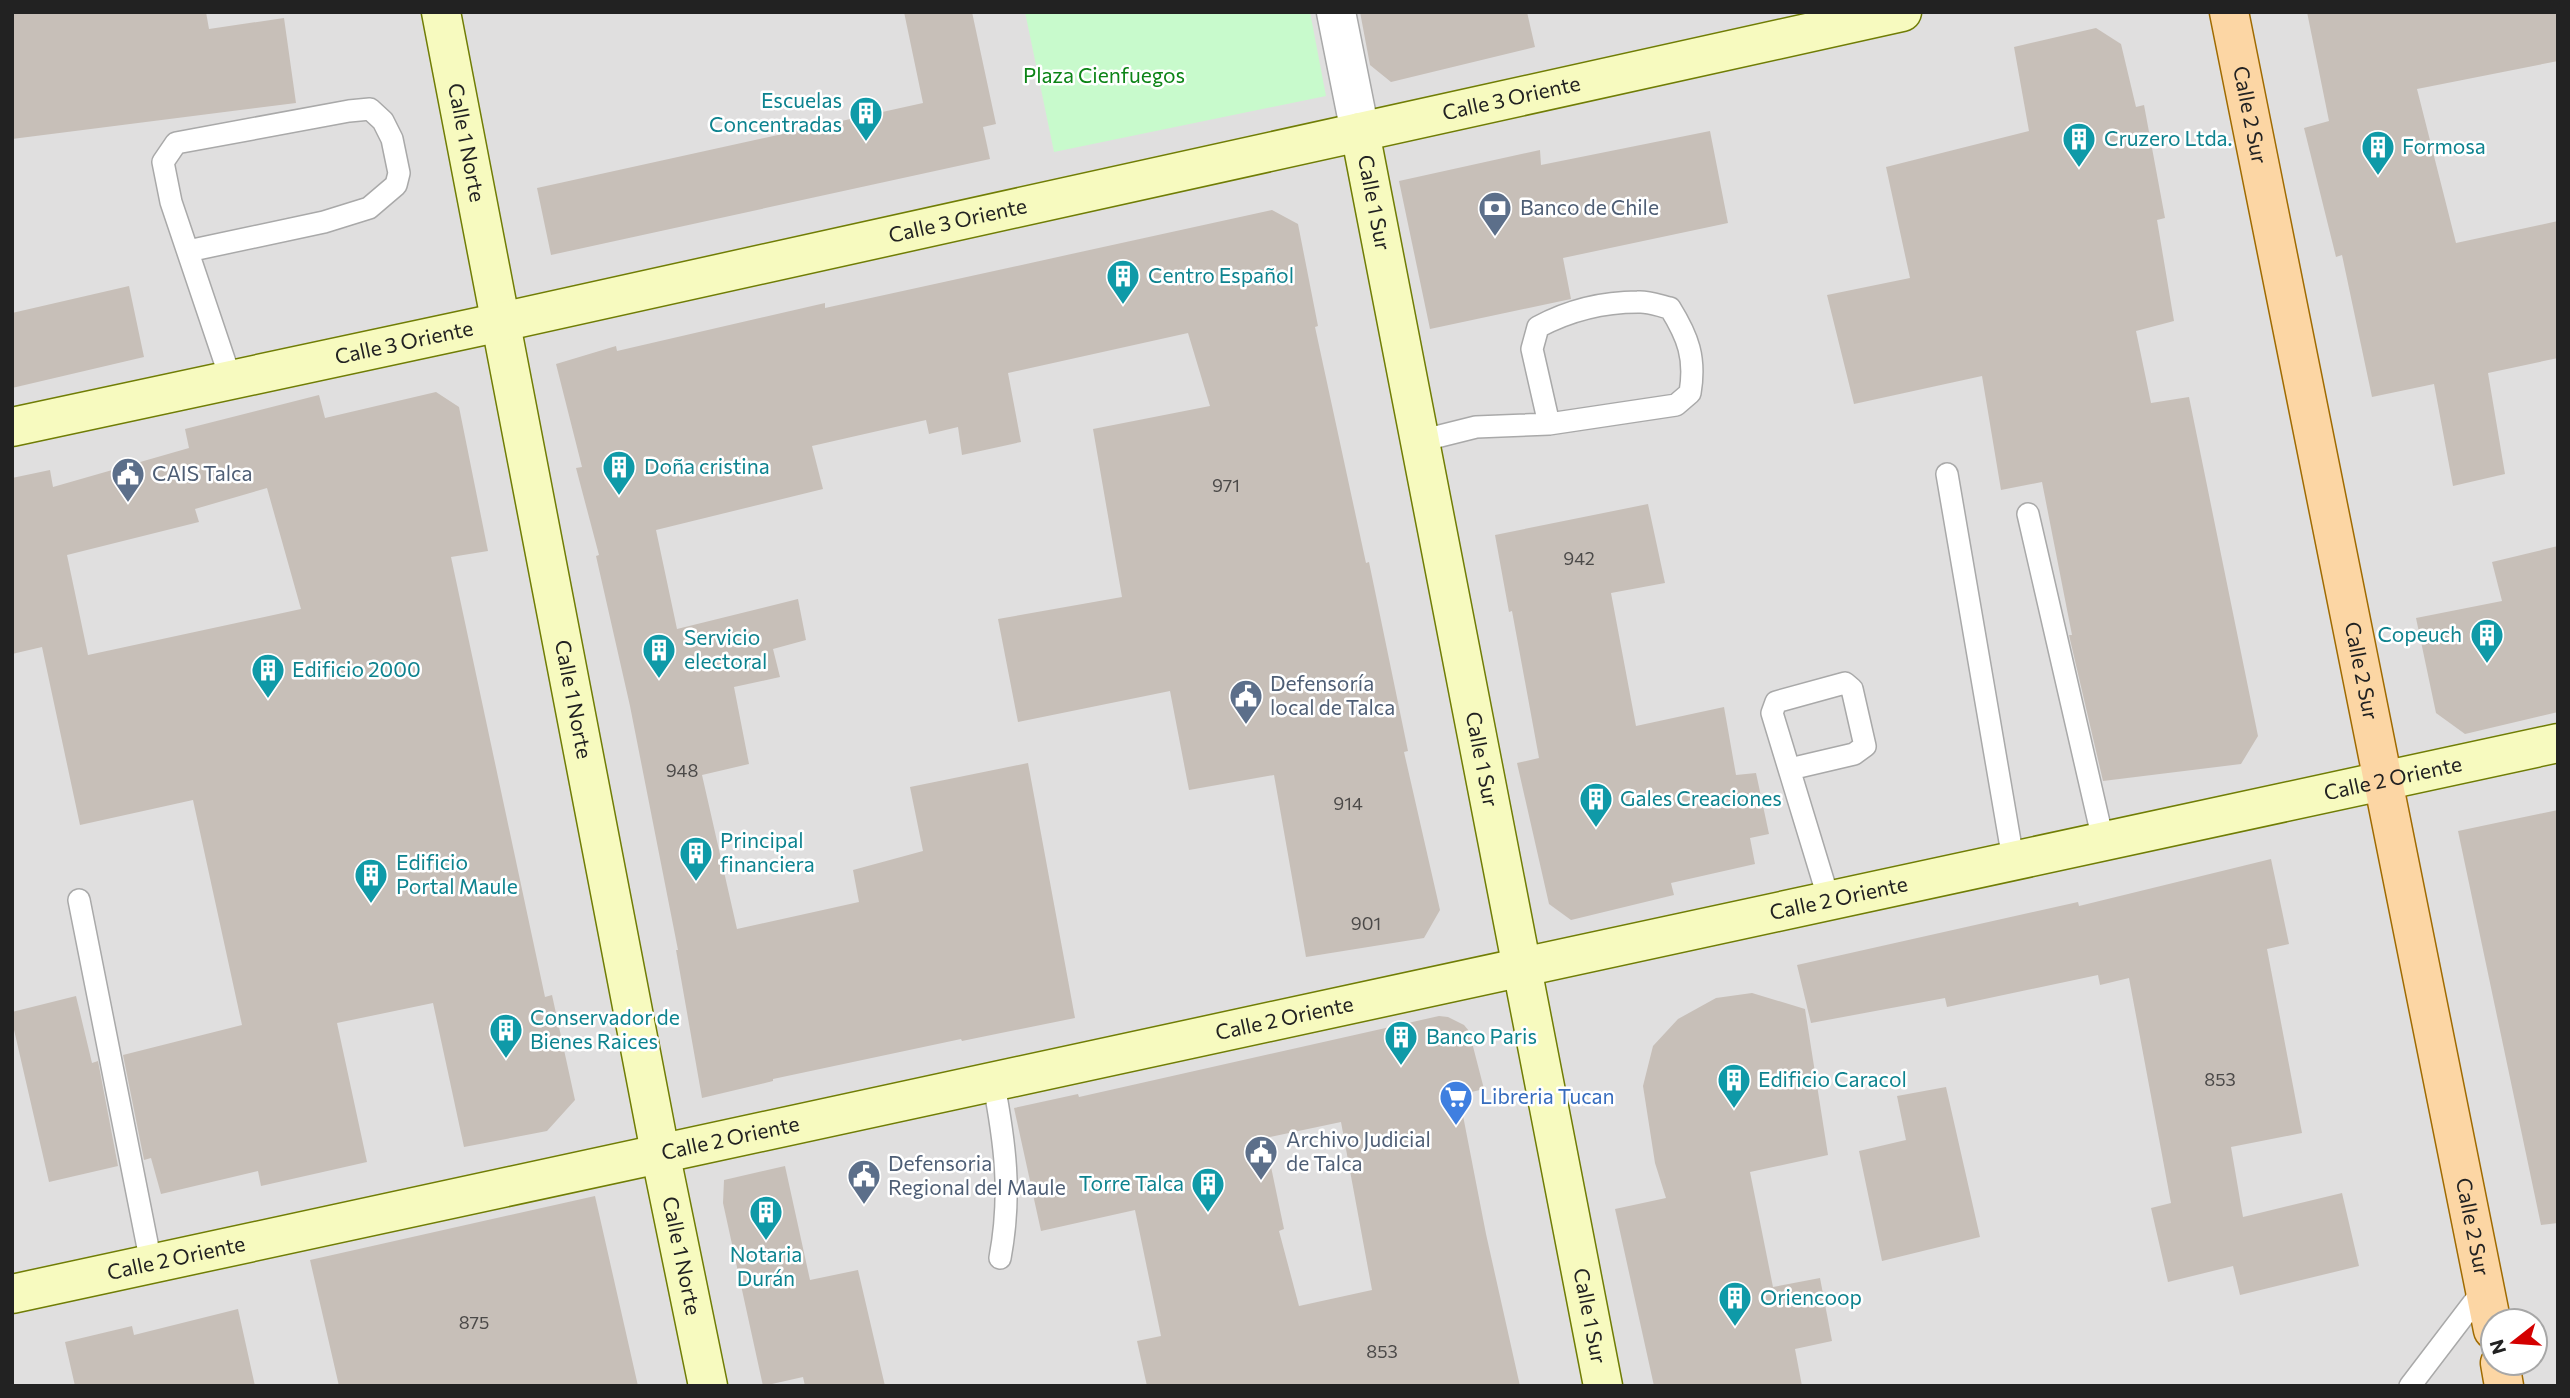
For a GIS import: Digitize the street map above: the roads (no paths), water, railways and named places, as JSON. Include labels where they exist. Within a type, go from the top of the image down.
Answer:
[{"type":"main road","name":"Calle 2 Sur","points":[[2229,12],[2488,1307]]},
{"type":"street","name":"Calle 1 Norte","points":[[441,12],[660,1152],[708,1386]]},
{"type":"street","points":[[1336,12],[1360,132]]},
{"type":"street","name":"Calle 3 Oriente","points":[[12,427],[500,322],[1902,12]]},
{"type":"street","name":"Calle 1 Sur","points":[[1360,132],[1603,1386]]},
{"type":"street","name":"Calle 2 Oriente","points":[[12,1294],[2558,743]]},
{"type":"lane","points":[[188,251],[324,222],[369,208],[396,185],[399,173],[392,139],[383,121],[370,109],[349,111],[176,143],[163,162],[171,202],[231,380]]},
{"type":"lane","points":[[1420,440],[1476,427],[1549,424],[1676,405],[1690,393],[1693,372],[1686,334],[1670,308],[1640,301],[1600,306],[1562,315],[1538,327],[1532,349],[1549,424]]},
{"type":"lane","points":[[1947,474],[2013,859]]},
{"type":"lane","points":[[2028,514],[2103,840]]},
{"type":"lane","points":[[1790,769],[1854,754],[1865,746],[1852,689],[1845,682],[1776,702],[1772,713],[1829,900]]},
{"type":"lane","points":[[79,900],[151,1263]]},
{"type":"lane","points":[[993,1080],[1006,1149],[1008,1196],[1000,1258]]},
{"type":"lane","points":[[2410,1386],[2484,1289]]},
{"type":"place","name":"Escuelas Concentradas","points":[[866,143]]},
{"type":"place","name":"Cruzero Ltda.","points":[[2079,169]]},
{"type":"place","name":"Formosa","points":[[2378,177]]},
{"type":"place","name":"Banco de Chile","points":[[1495,238]]},
{"type":"place","name":"Centro Español","points":[[1123,306]]},
{"type":"place","name":"Doña cristina","points":[[619,497]]},
{"type":"place","name":"CAIS Talca","points":[[128,504]]},
{"type":"place","name":"Copeuch","points":[[2487,665]]},
{"type":"place","name":"Servicio electoral","points":[[659,680]]},
{"type":"place","name":"Edificio 2000","points":[[268,700]]},
{"type":"place","name":"Defensoría local de Talca","points":[[1246,726]]},
{"type":"place","name":"Gales Creaciones","points":[[1596,829]]},
{"type":"place","name":"Principal financiera","points":[[696,883]]},
{"type":"place","name":"Edificio Portal Maule","points":[[371,905]]},
{"type":"place","name":"Conservador de Bienes Raices","points":[[506,1060]]},
{"type":"place","name":"Banco Paris","points":[[1401,1067]]},
{"type":"place","name":"Edificio Caracol","points":[[1734,1110]]},
{"type":"place","name":"Libreria Tucan","points":[[1456,1127]]},
{"type":"place","name":"Archivo Judicial de Talca","points":[[1261,1182]]},
{"type":"place","name":"Defensoria Regional del Maule","points":[[864,1206]]},
{"type":"place","name":"Torre Talca","points":[[1208,1214]]},
{"type":"place","name":"Notaria Durán","points":[[766,1242]]},
{"type":"place","name":"Oriencoop","points":[[1735,1328]]},
{"type":"park label","name":"Plaza Cienfuegos","points":[[1104,76]]}]
